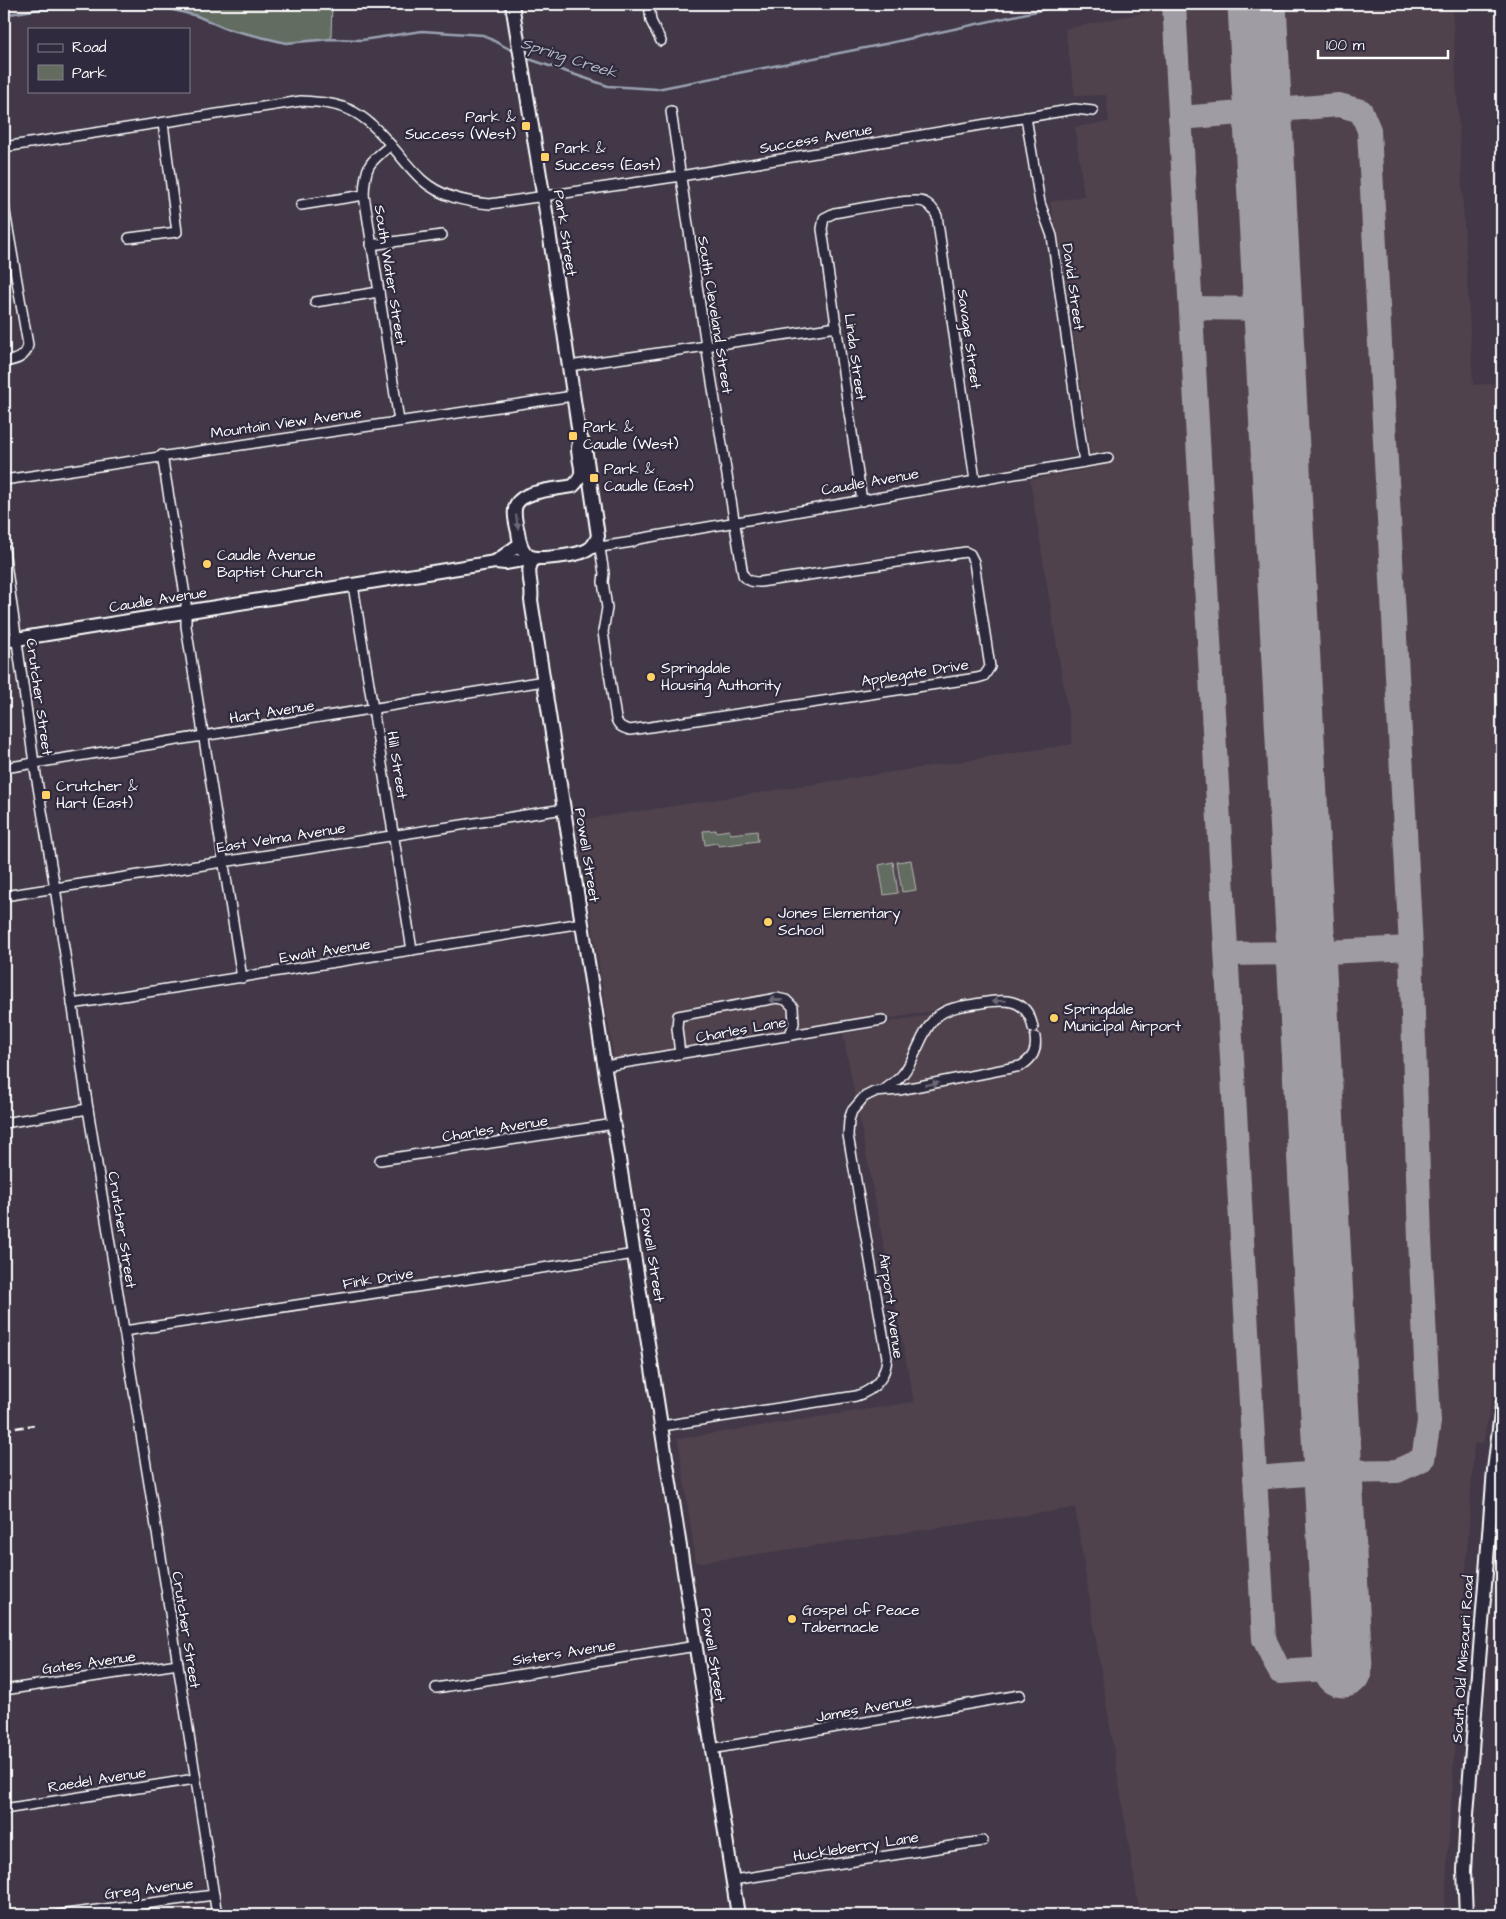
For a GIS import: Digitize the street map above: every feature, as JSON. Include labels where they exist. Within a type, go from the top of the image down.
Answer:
[{"type":"street","name":"Park Street","points":[[512,4],[573,396],[580,437],[585,447],[596,544]]},
{"type":"street","points":[[649,4],[651,21],[661,41]]},
{"type":"street","name":"Success Avenue","points":[[4,147],[301,101],[329,103],[354,112],[376,129],[423,181],[444,194],[467,202],[490,204],[681,176],[1075,108],[1093,111]]},
{"type":"street","name":"South Cleveland Street","points":[[671,111],[734,523]]},
{"type":"street","name":"David Street","points":[[1026,117],[1040,203],[1052,236],[1084,462]]},
{"type":"street","points":[[129,238],[177,232],[163,123]]},
{"type":"street","name":"South Water Street","points":[[391,145],[370,164],[365,174],[364,195],[399,421]]},
{"type":"street","points":[[300,205],[364,195]]},
{"type":"street","name":"Savage Street","points":[[824,218],[834,213],[914,200],[929,204],[937,216],[975,480]]},
{"type":"street","points":[[4,206],[28,345],[25,355],[4,362]]},
{"type":"street","name":"Linda Street","points":[[824,218],[822,229],[862,501]]},
{"type":"street","points":[[371,245],[442,234]]},
{"type":"street","points":[[314,302],[379,292]]},
{"type":"street","points":[[569,366],[837,327]]},
{"type":"street","name":"Mountain View Avenue","points":[[4,480],[162,455],[573,396]]},
{"type":"street","name":"Park Street","points":[[573,486],[579,481],[582,472],[578,449],[580,437]]},
{"type":"street","points":[[162,455],[186,601],[186,626],[242,978]]},
{"type":"street","name":"Caudle Avenue","points":[[596,544],[631,536],[638,539],[734,523],[1108,458]]},
{"type":"street","points":[[520,544],[515,506],[520,499],[527,495],[573,486],[587,490],[592,496]]},
{"type":"street","name":"Applegate Drive","points":[[596,544],[595,552],[599,574],[603,582],[607,608],[603,632],[616,719],[618,725],[630,730],[978,678],[984,676],[988,671],[990,661],[974,562],[970,554],[961,552],[753,582],[747,579],[744,574],[734,523]]},
{"type":"street","name":"Caudle Avenue","points":[[496,562],[520,544]]},
{"type":"street","name":"Powell Street","points":[[520,544],[528,559],[527,593],[531,600],[544,681],[738,1915]]},
{"type":"street","points":[[528,559],[560,555],[596,544]]},
{"type":"street","name":"Crutcher Street","points":[[4,549],[34,763],[55,888],[88,1110],[217,1915]]},
{"type":"street","name":"Caudle Avenue","points":[[4,641],[496,562],[505,563],[528,559]]},
{"type":"street","name":"Hill Street","points":[[353,585],[412,950]]},
{"type":"street","name":"Hart Avenue","points":[[4,768],[544,681]]},
{"type":"street","name":"East Velma Avenue","points":[[4,896],[564,809]]},
{"type":"street","name":"Ewalt Avenue","points":[[72,1004],[582,923]]},
{"type":"street","points":[[680,1054],[677,1028],[678,1016],[778,998],[786,1000],[793,1007],[794,1023],[790,1035]]},
{"type":"street","name":"Airport Avenue","points":[[662,1426],[856,1396],[870,1390],[881,1379],[886,1365],[886,1349],[848,1127],[852,1112],[857,1103],[874,1092],[899,1090],[1021,1066],[1034,1055],[1036,1047],[1031,1017],[1021,1006],[1002,1000],[951,1009],[936,1018],[903,1074],[884,1090]]},
{"type":"street","name":"Charles Lane","points":[[605,1066],[882,1020]]},
{"type":"street","points":[[4,1123],[88,1110]]},
{"type":"street","name":"Charles Avenue","points":[[380,1160],[614,1124]]},
{"type":"street","name":"Fink Drive","points":[[124,1331],[635,1254]]},
{"type":"street","name":"South Old Missouri Road","points":[[1466,1915],[1464,1871],[1467,1814],[1494,1470],[1502,1405]]},
{"type":"street","name":"Sisters Avenue","points":[[436,1688],[696,1646]]},
{"type":"street","name":"Gates Avenue","points":[[4,1690],[178,1664]]},
{"type":"street","name":"James Avenue","points":[[712,1749],[1020,1695]]},
{"type":"street","name":"Raedel Avenue","points":[[4,1809],[195,1779]]},
{"type":"street","name":"Huckleberry Lane","points":[[733,1880],[983,1840]]},
{"type":"street","name":"Greg Avenue","points":[[58,1915],[214,1895]]},
{"type":"shaded area","name":"Springdale Municipal Airport","points":[[1145,4],[1452,4],[1473,385],[1502,383],[1502,1352],[1483,1443],[1474,1444],[1444,1915],[1140,1915],[1075,1508],[696,1563],[678,1439],[914,1402],[843,1034],[881,1027],[894,1021],[935,1014],[943,1007],[944,1002],[933,1011],[615,1065],[576,821],[1073,744],[1030,480],[1093,468],[1062,255],[1050,202],[1084,196],[1075,127],[1109,122],[1106,95],[1075,96],[1065,29],[1146,12]]},
{"type":"green space","points":[[166,4],[332,4],[331,39],[286,43],[227,29],[197,16],[166,8]]},
{"type":"green space","points":[[716,830],[716,832],[729,830],[731,834],[757,831],[758,841],[719,846],[716,843],[705,845],[703,831]]},
{"type":"green space","points":[[911,860],[916,890],[902,892],[897,862]]},
{"type":"green space","points":[[893,862],[898,893],[884,895],[879,865]]},
{"type":"waterway","name":"Spring Creek","points":[[526,58],[608,86],[657,89],[885,44],[1069,4]]},
{"type":"waterway","name":"Spring Creek","points":[[4,15],[39,9],[166,8],[197,16],[227,29],[286,43],[331,39],[362,40],[422,31],[483,35],[515,52]]},
{"type":"taxiway","points":[[1174,4],[1264,1639],[1280,1672],[1343,1668]]},
{"type":"taxiway","points":[[1180,118],[1339,105],[1361,111],[1369,130],[1411,948],[1420,1239],[1429,1422],[1423,1459],[1397,1471],[1333,1472],[1255,1478]]},
{"type":"taxiway","points":[[1191,308],[1273,309]]},
{"type":"taxiway","points":[[1228,954],[1306,953],[1411,948]]},
{"type":"runway","points":[[1257,4],[1343,1668]]},
{"type":"railway","points":[[4,1430],[34,1425]]},
{"type":"place","name":"Park & Success (West)","points":[[526,126]]},
{"type":"place","name":"Park & Success (East)","points":[[545,157]]},
{"type":"place","name":"Park & Caudle (West)","points":[[573,436]]},
{"type":"place","name":"Park & Caudle (East)","points":[[594,478]]},
{"type":"place","name":"Caudle Avenue Baptist Church","points":[[207,564]]},
{"type":"place","name":"Springdale Housing Authority","points":[[651,677]]},
{"type":"place","name":"Crutcher & Hart (East)","points":[[46,795]]},
{"type":"place","name":"Jones Elementary School","points":[[768,922]]},
{"type":"place","name":"Springdale Municipal Airport","points":[[1054,1018]]},
{"type":"place","name":"Gospel of Peace Tabernacle","points":[[792,1619]]}]
